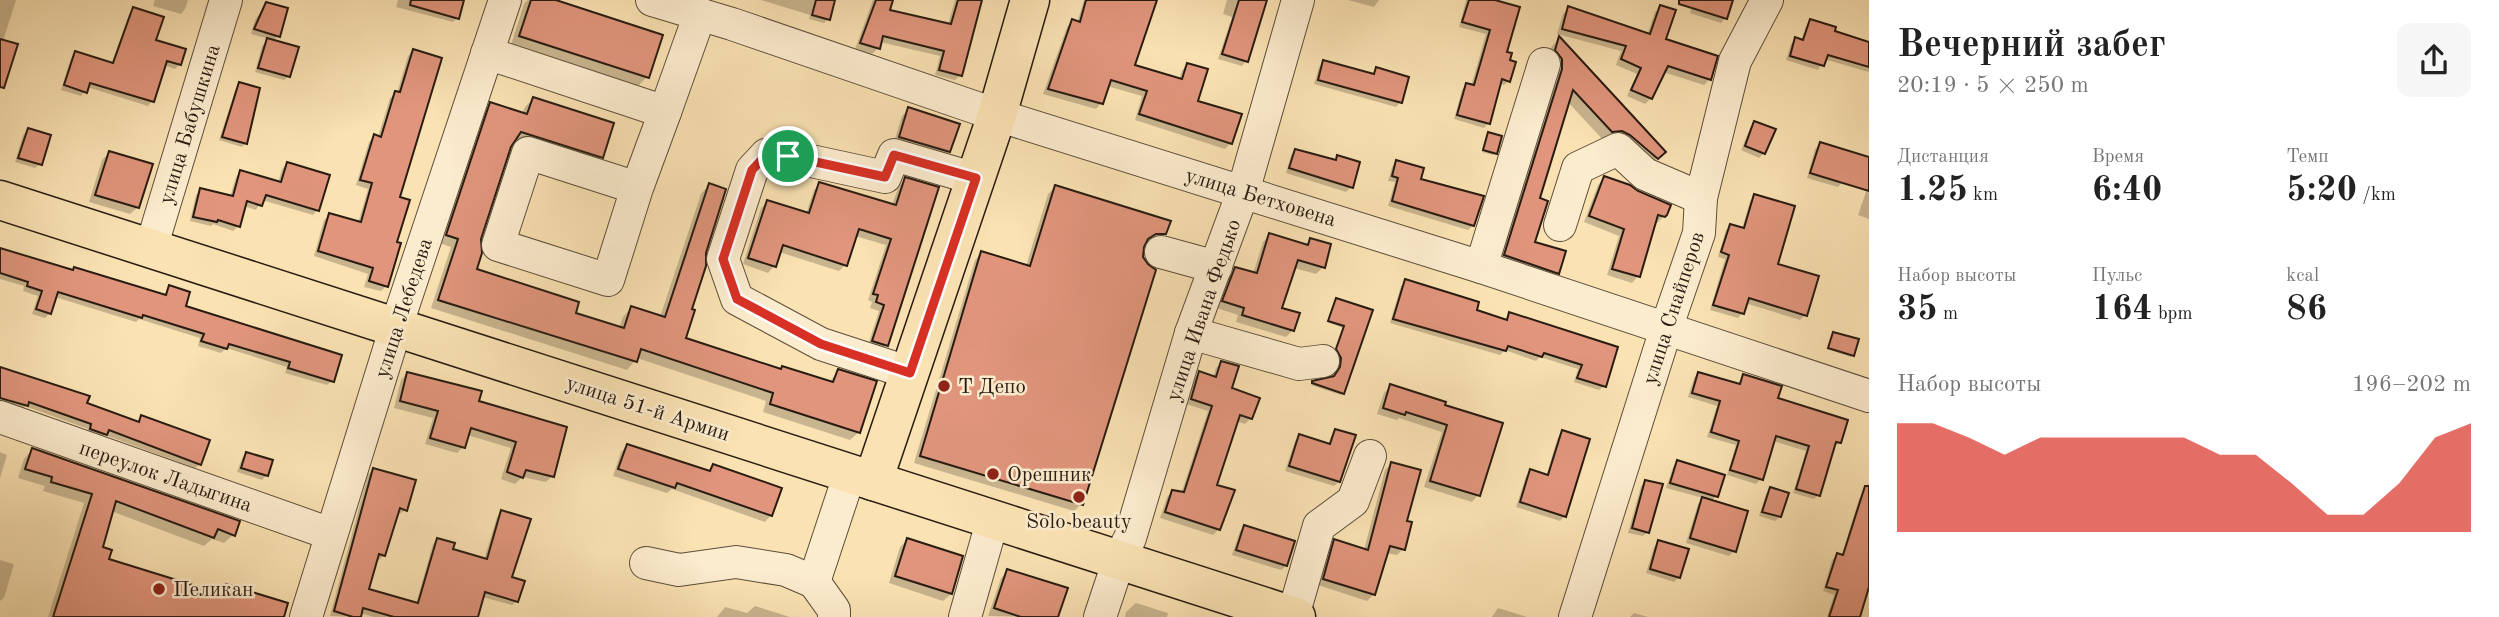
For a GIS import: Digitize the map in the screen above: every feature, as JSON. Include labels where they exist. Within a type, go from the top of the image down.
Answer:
[{"type":"main road","points":[[862,477],[910,373],[997,115],[1030,0]]},
{"type":"main road","name":"улица 51-й Армии","points":[[0,200],[1294,617]]},
{"type":"street","name":"улица Бабушкина","points":[[152,248],[226,0]]},
{"type":"street","name":"улица Лебедева","points":[[306,617],[396,327],[505,0]]},
{"type":"street","name":"улица Бетховена","points":[[652,0],[700,15],[735,12],[997,115],[1480,267],[1869,396]]},
{"type":"street","name":"улица Ивана Федько","points":[[1100,617],[1119,560],[1130,538],[1191,333],[1243,192],[1298,0]]},
{"type":"street","name":"улица Снайперов","points":[[1575,617],[1699,233],[1701,198],[1735,61],[1767,0]]},
{"type":"street","points":[[637,188],[528,153],[498,245],[608,280],[637,188],[700,15]]},
{"type":"street","points":[[487,53],[665,112]]},
{"type":"street","points":[[1480,267],[1544,64]]},
{"type":"street","points":[[1560,225],[1578,168],[1618,149],[1645,174],[1701,198]]},
{"type":"street","points":[[910,373],[821,344],[737,299],[723,259],[752,170],[766,155],[788,156],[885,177],[894,155],[976,178]]},
{"type":"street","points":[[1161,252],[1216,267]]},
{"type":"street","points":[[1191,333],[1299,364],[1323,361]]},
{"type":"street","name":"переулок Ладыгина","points":[[0,417],[331,534]]},
{"type":"street","points":[[1294,617],[1319,526],[1353,501],[1370,456]]},
{"type":"street","points":[[814,582],[862,477]]},
{"type":"street","points":[[965,617],[993,519]]},
{"type":"street","points":[[646,563],[679,570],[736,562],[786,570],[814,582],[834,610],[834,617]]},
{"type":"building","points":[[411,0],[464,0],[459,19],[410,5]]},
{"type":"building","points":[[531,0],[556,0],[663,35],[649,78],[519,36]]},
{"type":"building","points":[[816,0],[835,0],[830,20],[812,15]]},
{"type":"building","points":[[876,0],[893,0],[890,10],[951,24],[958,0],[982,0],[962,76],[939,70],[944,51],[883,36],[880,49],[860,43]]},
{"type":"building","points":[[1086,0],[1157,0],[1135,65],[1182,79],[1187,63],[1208,69],[1198,101],[1242,114],[1232,144],[1139,114],[1147,91],[1111,80],[1103,104],[1048,89],[1072,19],[1080,22]]},
{"type":"building","points":[[1239,0],[1267,0],[1248,62],[1222,54]]},
{"type":"building","points":[[1469,0],[1495,0],[1520,7],[1507,52],[1512,53],[1510,60],[1516,62],[1510,82],[1502,79],[1490,124],[1457,115],[1466,83],[1474,85],[1490,30],[1462,22]]},
{"type":"building","points":[[1679,0],[1733,0],[1727,19],[1679,4]]},
{"type":"building","points":[[266,2],[288,8],[280,37],[254,29]]},
{"type":"building","points":[[1660,5],[1676,10],[1666,39],[1718,56],[1711,80],[1668,66],[1652,99],[1631,90],[1641,68],[1621,59],[1626,46],[1562,29],[1568,6],[1650,34]]},
{"type":"building","points":[[133,7],[164,17],[156,40],[186,49],[181,65],[167,61],[154,102],[90,83],[87,93],[64,85],[75,51],[113,63]]},
{"type":"building","points":[[1810,19],[1836,27],[1835,31],[1869,42],[1869,67],[1828,55],[1824,66],[1790,56],[1795,37],[1803,40]]},
{"type":"building","points":[[1559,36],[1666,152],[1658,159],[1630,135],[1622,131],[1612,132],[1573,90],[1540,198],[1548,201],[1535,242],[1566,251],[1559,274],[1504,255],[1562,69],[1562,59],[1555,50]]},
{"type":"building","points":[[267,38],[299,47],[290,77],[258,68]]},
{"type":"building","points":[[0,39],[18,44],[4,88],[0,87]]},
{"type":"building","points":[[413,49],[442,58],[400,197],[410,200],[397,242],[401,243],[388,287],[369,281],[373,268],[318,251],[329,213],[361,222],[372,183],[360,180],[374,134],[381,137],[395,91],[400,92]]},
{"type":"building","points":[[1323,60],[1374,74],[1376,67],[1409,77],[1402,103],[1318,80]]},
{"type":"building","points":[[239,82],[260,88],[247,144],[222,137]]},
{"type":"building","points":[[533,97],[614,123],[603,158],[521,132],[511,147],[481,239],[482,253],[477,269],[579,302],[576,313],[624,328],[631,306],[665,317],[709,183],[726,189],[706,253],[706,266],[686,338],[781,369],[782,366],[833,382],[838,369],[877,381],[860,433],[770,404],[773,393],[641,349],[637,362],[438,300],[458,239],[446,235],[490,102],[527,114]]},
{"type":"building","points":[[908,107],[960,124],[950,152],[899,137]]},
{"type":"building","points":[[1754,121],[1776,129],[1765,154],[1745,146]]},
{"type":"building","points":[[28,128],[51,135],[42,165],[18,158]]},
{"type":"building","points":[[1488,132],[1502,136],[1497,154],[1483,150]]},
{"type":"building","points":[[1820,142],[1869,157],[1869,191],[1810,173]]},
{"type":"building","points":[[1295,149],[1336,160],[1337,155],[1360,162],[1353,188],[1289,168]]},
{"type":"building","points":[[109,151],[153,164],[139,208],[95,195]]},
{"type":"building","points":[[1396,160],[1424,168],[1421,179],[1484,196],[1474,226],[1392,201],[1398,178],[1392,176]]},
{"type":"building","points":[[287,162],[330,175],[319,211],[266,195],[262,206],[247,201],[240,227],[218,220],[217,222],[193,217],[200,188],[233,196],[240,170],[281,182]]},
{"type":"building","points":[[1604,176],[1671,205],[1665,217],[1658,215],[1640,277],[1612,269],[1624,229],[1589,216]]},
{"type":"building","points":[[905,177],[939,187],[888,346],[872,341],[884,305],[876,302],[878,295],[873,294],[891,239],[859,229],[847,266],[783,245],[776,267],[748,258],[767,200],[809,213],[819,182],[896,205]]},
{"type":"building","points":[[1055,185],[1171,221],[1166,234],[1156,234],[1148,239],[1144,247],[1143,257],[1156,270],[1083,505],[920,456],[981,251],[1030,266]]},
{"type":"building","points":[[1754,194],[1795,206],[1778,264],[1819,276],[1807,316],[1749,298],[1744,314],[1713,305],[1729,255],[1721,252],[1730,224],[1744,228]]},
{"type":"building","points":[[1269,233],[1308,245],[1310,238],[1331,244],[1325,268],[1298,260],[1282,308],[1300,313],[1294,331],[1242,315],[1244,308],[1222,301],[1235,267],[1257,273]]},
{"type":"building","points":[[0,248],[166,295],[169,285],[190,292],[186,306],[342,355],[334,382],[288,368],[290,362],[229,344],[227,349],[201,341],[204,334],[58,292],[51,314],[36,309],[42,291],[27,286],[28,282],[0,273]]},
{"type":"building","points":[[1405,279],[1479,302],[1477,310],[1507,320],[1509,312],[1618,347],[1606,387],[1577,378],[1582,365],[1544,353],[1542,357],[1508,346],[1506,351],[1393,319]]},
{"type":"building","points":[[1336,298],[1373,310],[1344,394],[1312,383],[1334,376],[1340,367],[1341,358],[1336,349],[1344,326],[1328,321]]},
{"type":"building","points":[[1833,332],[1859,339],[1854,356],[1828,348]]},
{"type":"building","points":[[1221,361],[1239,366],[1232,388],[1260,398],[1252,419],[1240,415],[1217,485],[1235,490],[1220,530],[1165,512],[1172,490],[1184,492],[1212,406],[1191,399],[1199,371],[1216,377]]},
{"type":"building","points":[[0,367],[90,396],[87,403],[139,422],[141,415],[210,440],[201,465],[109,430],[107,435],[90,429],[91,424],[29,402],[28,406],[0,398]]},
{"type":"building","points":[[407,372],[482,391],[479,401],[567,427],[554,477],[526,470],[523,478],[507,472],[516,442],[471,428],[465,448],[430,438],[438,411],[400,401]]},
{"type":"building","points":[[1698,372],[1740,384],[1743,374],[1782,386],[1778,398],[1848,420],[1841,443],[1836,442],[1820,496],[1796,489],[1809,446],[1776,436],[1763,480],[1730,470],[1739,441],[1711,432],[1720,401],[1692,393]]},
{"type":"building","points":[[1390,384],[1503,423],[1480,496],[1430,481],[1447,425],[1383,408]]},
{"type":"building","points":[[1335,429],[1356,435],[1340,482],[1289,466],[1299,434],[1330,444]]},
{"type":"building","points":[[1562,430],[1590,439],[1566,517],[1520,502],[1530,469],[1548,475]]},
{"type":"building","points":[[627,444],[710,471],[713,464],[782,488],[772,516],[677,483],[675,488],[618,469]]},
{"type":"building","points":[[32,448],[240,521],[235,536],[218,529],[214,538],[116,501],[103,547],[112,550],[109,559],[222,594],[226,584],[288,603],[284,617],[53,617],[92,494],[51,482],[52,477],[25,469]]},
{"type":"building","points":[[246,452],[273,460],[268,476],[241,468]]},
{"type":"building","points":[[1677,460],[1725,475],[1718,497],[1670,483]]},
{"type":"building","points":[[1391,462],[1421,470],[1407,521],[1412,522],[1405,550],[1390,546],[1375,595],[1323,579],[1334,539],[1368,550]]},
{"type":"building","points":[[373,468],[416,480],[407,511],[400,508],[385,556],[379,554],[369,589],[418,603],[437,538],[455,543],[453,549],[487,559],[501,510],[531,519],[512,577],[525,581],[518,602],[485,592],[478,617],[394,617],[363,608],[361,617],[353,617],[334,611]]},
{"type":"building","points":[[1645,480],[1663,484],[1649,533],[1632,528]]},
{"type":"building","points":[[1865,486],[1869,486],[1869,587],[1860,617],[1829,617],[1838,590],[1826,587],[1837,553],[1843,555]]},
{"type":"building","points":[[1770,487],[1789,493],[1781,517],[1762,512]]},
{"type":"building","points":[[1702,497],[1748,511],[1736,552],[1690,538]]},
{"type":"building","points":[[1244,525],[1295,541],[1287,566],[1236,550]]},
{"type":"building","points":[[907,538],[963,556],[952,594],[895,576]]},
{"type":"building","points":[[1658,540],[1689,549],[1680,578],[1650,569]]},
{"type":"building","points":[[1007,569],[1068,588],[1058,617],[1021,617],[994,608]]},
{"type":"place","name":"Т Депо","points":[[944,386]]},
{"type":"place","name":"Орешник","points":[[993,474]]},
{"type":"place","name":"Solo beauty","points":[[1079,497]]},
{"type":"place","name":"Пеликан","points":[[159,589]]},
{"type":"route","points":[[766,155],[788,156],[885,177],[894,155],[976,178],[910,373],[821,344],[737,299],[723,259],[752,170],[766,155]]}]
